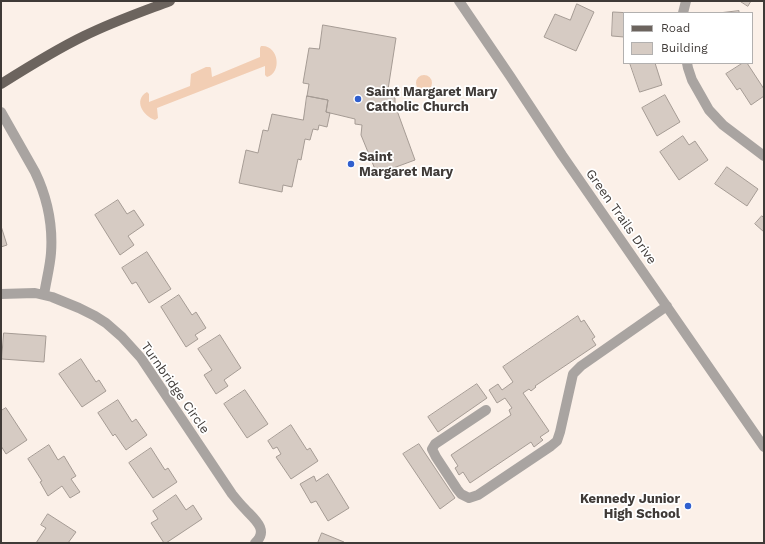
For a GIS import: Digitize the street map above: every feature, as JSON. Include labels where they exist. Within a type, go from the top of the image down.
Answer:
[{"type":"main road","points":[[1,84],[23,70],[85,36],[170,1]]},
{"type":"street","name":"Green Trails Drive","points":[[459,1],[562,155],[764,447]]},
{"type":"street","points":[[683,12],[686,1]]},
{"type":"street","points":[[687,64],[692,80],[710,110],[723,125],[764,156]]},
{"type":"street","points":[[1,112],[36,172],[48,208],[51,232],[51,253],[44,295]]},
{"type":"street","name":"Turnbridge Circle","points":[[1,294],[35,293],[59,300],[95,316],[122,337],[141,358],[232,494],[255,519],[261,528],[261,535],[255,543]]},
{"type":"street","points":[[486,410],[436,444],[432,449],[457,489],[461,494],[469,498],[478,495],[552,446],[557,440],[560,432],[573,374],[581,366],[667,306]]},
{"type":"shaded area","points":[[261,46],[271,49],[275,54],[277,64],[272,74],[267,77],[265,75],[265,66],[157,108],[158,118],[155,120],[147,115],[141,108],[141,99],[147,92],[149,94],[149,102],[190,86],[191,74],[206,67],[210,67],[212,77],[260,57]]},
{"type":"shaded area","points":[[424,75],[431,80],[432,83],[427,90],[424,91],[417,86],[416,83],[421,76]]},
{"type":"building","points":[[740,1],[751,1],[748,6]]},
{"type":"building","points":[[577,4],[594,12],[576,51],[544,37],[555,14],[570,20]]},
{"type":"building","points":[[613,12],[623,13],[623,37],[612,36]]},
{"type":"building","name":"Saint Margaret Mary Catholic Church","points":[[323,25],[396,38],[387,96],[395,98],[395,105],[415,160],[377,174],[361,135],[362,125],[355,124],[355,119],[326,112],[328,100],[307,96],[309,84],[303,83],[309,48],[319,49]]},
{"type":"building","points":[[630,64],[655,64],[662,85],[640,92]]},
{"type":"building","points":[[741,64],[748,64],[764,89],[764,96],[751,105],[740,88],[737,90],[726,74]]},
{"type":"building","points":[[665,95],[680,122],[657,136],[642,108]]},
{"type":"building","points":[[307,96],[328,100],[326,112],[330,113],[327,127],[319,125],[318,130],[313,129],[310,140],[305,139],[301,160],[298,159],[292,187],[283,185],[282,192],[239,183],[246,150],[258,153],[263,130],[268,131],[272,114],[303,120]]},
{"type":"building","points":[[683,136],[689,145],[695,141],[708,160],[679,180],[660,152]]},
{"type":"building","points":[[727,167],[758,189],[747,206],[715,184]]},
{"type":"building","points":[[118,200],[127,214],[134,210],[144,225],[128,236],[134,245],[120,255],[95,215]]},
{"type":"building","points":[[762,216],[764,218],[764,232],[755,224]]},
{"type":"building","points":[[1,226],[7,245],[1,247]]},
{"type":"building","points":[[147,252],[171,289],[149,303],[136,282],[132,284],[122,268]]},
{"type":"building","points":[[179,295],[192,315],[196,312],[206,328],[195,335],[198,339],[186,347],[161,307]]},
{"type":"building","points":[[578,316],[581,322],[584,320],[595,337],[592,339],[596,345],[535,386],[536,387],[531,391],[529,389],[523,393],[549,431],[540,437],[543,440],[534,447],[531,442],[470,483],[463,472],[459,475],[455,468],[458,466],[451,455],[511,415],[509,410],[512,408],[505,398],[497,403],[489,390],[498,384],[502,390],[513,382],[503,367]]},
{"type":"building","points":[[4,333],[46,336],[44,362],[2,359]]},
{"type":"building","points":[[220,335],[241,368],[224,380],[228,386],[216,394],[204,375],[212,370],[198,349]]},
{"type":"building","points":[[81,359],[96,382],[99,380],[106,391],[82,407],[59,374]]},
{"type":"building","points":[[477,384],[487,398],[438,432],[428,417]]},
{"type":"building","points":[[245,390],[268,424],[247,438],[224,404]]},
{"type":"building","points":[[118,400],[132,422],[136,419],[147,435],[126,450],[115,434],[113,436],[98,413]]},
{"type":"building","points":[[6,408],[27,440],[6,454],[1,446],[1,411]]},
{"type":"building","points":[[291,425],[307,450],[310,448],[318,461],[291,479],[276,457],[281,454],[277,447],[273,449],[268,441]]},
{"type":"building","points":[[419,444],[455,498],[440,509],[403,454]]},
{"type":"building","points":[[49,445],[58,460],[64,456],[76,476],[71,479],[80,492],[70,498],[62,486],[48,496],[40,482],[42,481],[28,459]]},
{"type":"building","points":[[151,448],[165,470],[168,468],[177,482],[153,498],[129,463]]},
{"type":"building","points":[[328,474],[349,508],[328,521],[316,501],[311,503],[300,484],[314,476],[316,481]]},
{"type":"building","points":[[176,495],[186,510],[193,505],[202,519],[164,543],[151,523],[158,519],[153,511]]},
{"type":"building","points":[[48,514],[76,532],[68,543],[36,543],[46,528],[41,525]]},
{"type":"building","points":[[322,533],[344,542],[344,543],[318,543]]},
{"type":"place","name":"Saint Margaret Mary Catholic Church","points":[[358,99]]},
{"type":"place","name":"Saint Margaret Mary","points":[[351,164]]},
{"type":"place","name":"Kennedy Junior High School","points":[[688,506]]}]
